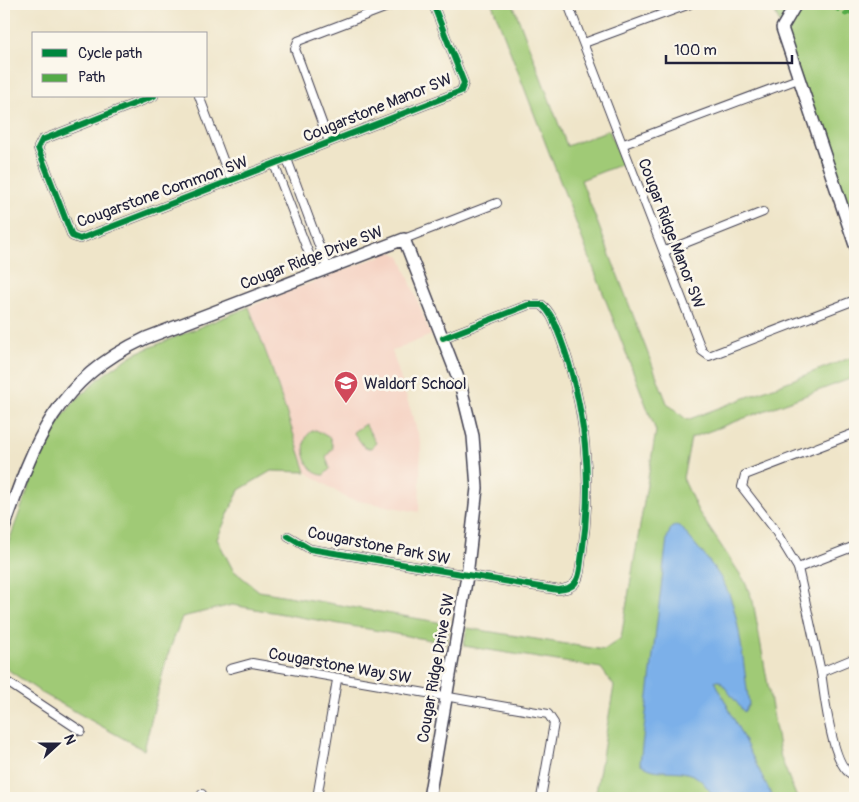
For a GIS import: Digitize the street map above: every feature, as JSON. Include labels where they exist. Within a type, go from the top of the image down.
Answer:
[{"type":"street","name":"Cougarstone Manor SW","points":[[329,142],[294,49],[298,42],[395,4]]},
{"type":"street","name":"Cougarstone Manor SW","points":[[274,164],[462,91],[464,83],[433,4]]},
{"type":"street","points":[[568,4],[624,144]]},
{"type":"street","points":[[584,43],[690,4]]},
{"type":"street","points":[[796,4],[782,28],[855,245]]},
{"type":"street","name":"Cougar Ridge Manor SW","points":[[798,79],[624,144],[702,351],[709,356],[855,300]]},
{"type":"street","name":"Cougarstone Common SW","points":[[149,98],[42,140],[38,148],[72,236],[80,239],[274,164]]},
{"type":"street","name":"Cougarstone Common SW","points":[[200,98],[231,180]]},
{"type":"street","points":[[287,159],[327,267]]},
{"type":"street","points":[[274,164],[316,272]]},
{"type":"street","points":[[404,239],[497,203]]},
{"type":"street","points":[[665,251],[762,212]]},
{"type":"street","name":"Cougar Ridge Drive SW","points":[[4,528],[7,510],[40,434],[55,411],[94,370],[126,348],[146,338],[404,239],[443,338],[468,412],[476,457],[477,488],[467,576],[429,798]]},
{"type":"street","name":"Cougarstone Park SW","points":[[288,536],[310,549],[467,576],[558,590],[569,588],[574,584],[578,578],[586,503],[583,426],[565,351],[551,314],[542,305],[528,304],[443,338]]},
{"type":"street","points":[[855,433],[745,475],[742,487],[773,527],[798,568],[821,672],[830,727],[842,766],[849,774],[855,775]]},
{"type":"street","points":[[798,568],[855,546]]},
{"type":"street","points":[[821,672],[855,658]]},
{"type":"street","name":"Cougarstone Way SW","points":[[230,669],[252,663],[337,680],[548,714],[554,723],[541,798]]},
{"type":"street","points":[[4,680],[81,731]]},
{"type":"street","points":[[316,798],[337,680]]},
{"type":"shaded area","name":"Waldorf School","points":[[391,252],[400,256],[431,335],[392,351],[421,443],[419,512],[348,499],[306,472],[271,366],[249,307]]},
{"type":"green space","points":[[492,4],[513,4],[567,146],[609,130],[622,164],[581,180],[667,403],[687,420],[855,356],[855,377],[691,438],[683,478],[698,511],[744,580],[753,601],[781,758],[797,798],[595,798],[614,686],[601,668],[464,646],[467,628],[604,650],[621,638],[656,431]]},
{"type":"green space","points":[[771,4],[855,4],[855,245],[782,28]]},
{"type":"green space","points":[[249,307],[271,366],[306,472],[271,471],[239,490],[217,539],[233,570],[259,591],[449,624],[447,643],[232,605],[182,617],[166,660],[144,750],[42,693],[4,667],[4,555],[42,451],[62,417],[75,401],[103,375],[134,354]]},
{"type":"green space","points":[[365,424],[376,443],[371,448],[365,448],[353,432]]},
{"type":"green space","points":[[316,430],[330,438],[333,448],[326,457],[330,469],[324,475],[317,473],[311,468],[305,453],[304,445],[306,438]]},
{"type":"water","points":[[676,525],[681,527],[707,559],[720,576],[729,594],[739,633],[749,704],[744,712],[720,681],[715,681],[773,798],[715,798],[704,784],[694,776],[684,772],[657,771],[640,763],[667,538],[671,528]]},
{"type":"marked path","points":[[831,5],[846,14],[849,12],[847,4]]},
{"type":"cycle path","points":[[149,98],[42,140],[38,148],[72,236],[80,239],[461,91],[464,83],[433,4]]},
{"type":"cycle path","points":[[288,536],[310,549],[558,590],[569,588],[575,583],[579,573],[585,527],[587,499],[585,444],[576,390],[569,363],[551,315],[542,305],[528,305],[443,338]]},
{"type":"place","name":"Waldorf School","points":[[346,404]]}]
